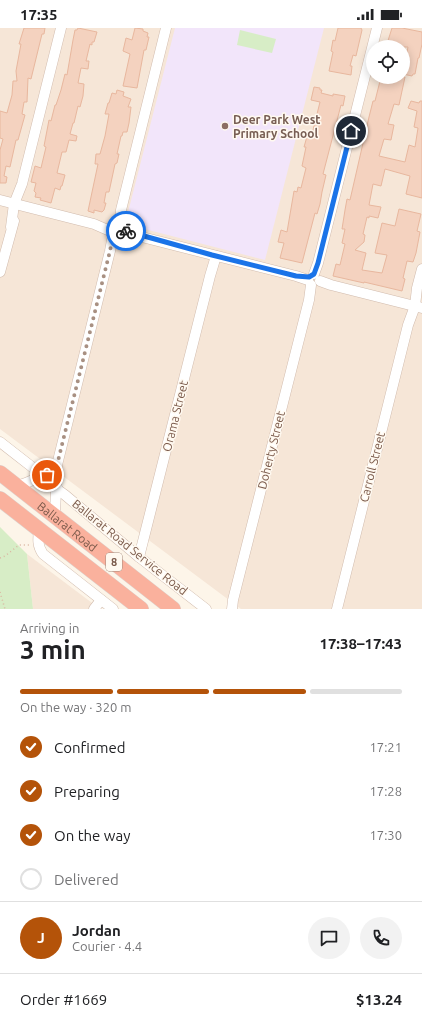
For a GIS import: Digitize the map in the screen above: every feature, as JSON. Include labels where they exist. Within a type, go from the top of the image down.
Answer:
[{"type":"highway","name":"Ballarat Road","points":[[0,473],[173,609]]},
{"type":"highway","name":"Ballarat Road","points":[[0,499],[141,609]]},
{"type":"street","points":[[0,272],[61,28]]},
{"type":"street","points":[[55,515],[57,465],[166,28]]},
{"type":"street","name":"Doherty Street","points":[[232,606],[377,28]]},
{"type":"street","points":[[0,200],[214,256],[416,306]]},
{"type":"street","name":"Orama Street","points":[[139,557],[214,256]]},
{"type":"street","name":"Carroll Street","points":[[336,609],[408,326],[416,306],[417,288],[422,269]]},
{"type":"street","name":"Ballarat Road Service Road","points":[[0,442],[33,468],[44,475],[53,478],[58,490],[139,557],[206,609]]},
{"type":"street","points":[[18,486],[51,473],[57,465]]},
{"type":"street","points":[[39,530],[38,547],[43,554],[113,609]]},
{"type":"street","points":[[94,609],[101,600]]},
{"type":"path","points":[[0,558],[19,545],[27,544],[38,547]]},
{"type":"path","points":[[0,592],[5,609]]},
{"type":"shaded area","points":[[0,28],[422,28],[422,609],[241,609],[0,429]]},
{"type":"shaded area","name":"Deer Park West Primary School","points":[[175,28],[324,28],[265,260],[125,224]]},
{"type":"shaded area","points":[[27,554],[100,609],[33,609]]},
{"type":"green space","points":[[240,30],[276,39],[272,53],[237,45]]},
{"type":"green space","points":[[0,527],[27,554],[33,609],[0,609]]},
{"type":"building","points":[[24,28],[45,28],[44,34],[42,34],[31,79],[28,78],[27,102],[24,102],[22,114],[25,115],[18,140],[16,140],[10,167],[6,166],[4,176],[7,177],[6,183],[0,183],[0,150],[3,139],[0,138],[0,111],[7,113],[12,95],[13,81],[17,81],[16,71],[21,44],[19,44]]},
{"type":"building","points":[[78,28],[97,32],[94,42],[92,42],[92,45],[90,44],[86,61],[89,61],[88,69],[81,68],[78,83],[84,84],[83,96],[80,107],[78,106],[70,134],[77,136],[76,141],[69,140],[66,152],[62,152],[57,173],[65,175],[60,190],[55,188],[51,203],[35,197],[36,193],[34,191],[36,183],[31,182],[35,166],[41,168],[46,147],[44,146],[49,120],[51,121],[65,74],[67,75],[75,30]]},
{"type":"building","points":[[135,28],[143,29],[143,31],[148,33],[147,37],[149,37],[146,50],[144,50],[137,88],[123,86],[130,54],[123,51],[126,38],[132,40]]},
{"type":"building","points":[[338,28],[361,28],[362,30],[356,56],[353,55],[350,66],[352,66],[351,75],[329,71],[333,52],[331,51],[333,40],[335,41]]},
{"type":"building","points":[[392,28],[402,28],[422,32],[422,44],[415,74],[410,76],[410,40],[388,40]]},
{"type":"building","points":[[379,84],[404,84],[399,105],[394,104],[388,124],[394,125],[391,140],[384,139],[379,156],[405,162],[409,145],[415,147],[418,128],[414,127],[417,111],[408,108],[411,101],[419,103],[422,101],[422,198],[406,194],[410,176],[385,169],[381,186],[373,184],[369,205],[381,207],[378,218],[367,217],[363,234],[365,235],[364,242],[355,250],[366,253],[362,270],[382,273],[387,255],[375,253],[382,223],[395,226],[399,209],[421,214],[417,231],[420,232],[416,253],[413,262],[407,261],[402,291],[333,276],[336,264],[340,265],[345,244],[342,243],[345,229],[342,229],[347,199],[350,200],[373,101],[375,101]]},
{"type":"building","points":[[314,87],[320,88],[320,90],[322,90],[321,93],[333,96],[333,94],[345,96],[343,106],[341,105],[323,174],[326,175],[320,204],[317,214],[315,213],[302,263],[280,258],[284,243],[278,242],[281,230],[287,232],[294,191],[297,192],[298,187],[301,188],[306,168],[302,166],[306,147],[304,147],[308,133],[312,134],[320,102],[311,100]]},
{"type":"building","points":[[117,90],[124,92],[123,96],[131,99],[128,107],[131,107],[129,123],[127,132],[123,132],[121,136],[117,154],[119,154],[117,163],[115,164],[109,192],[106,192],[104,203],[106,203],[104,210],[102,212],[94,210],[94,213],[88,211],[98,164],[95,164],[96,154],[100,154],[105,136],[109,114],[105,114],[108,103],[112,93],[116,94]]},
{"type":"way so far","points":[[47,475],[52,472],[57,465],[113,235],[119,236],[122,230],[126,231]]},
{"type":"place","name":"Deer Park West Primary School","points":[[225,126]]},
{"type":"route","points":[[126,231],[138,236],[216,256],[296,276],[309,277],[314,274],[318,263],[351,131]]}]
